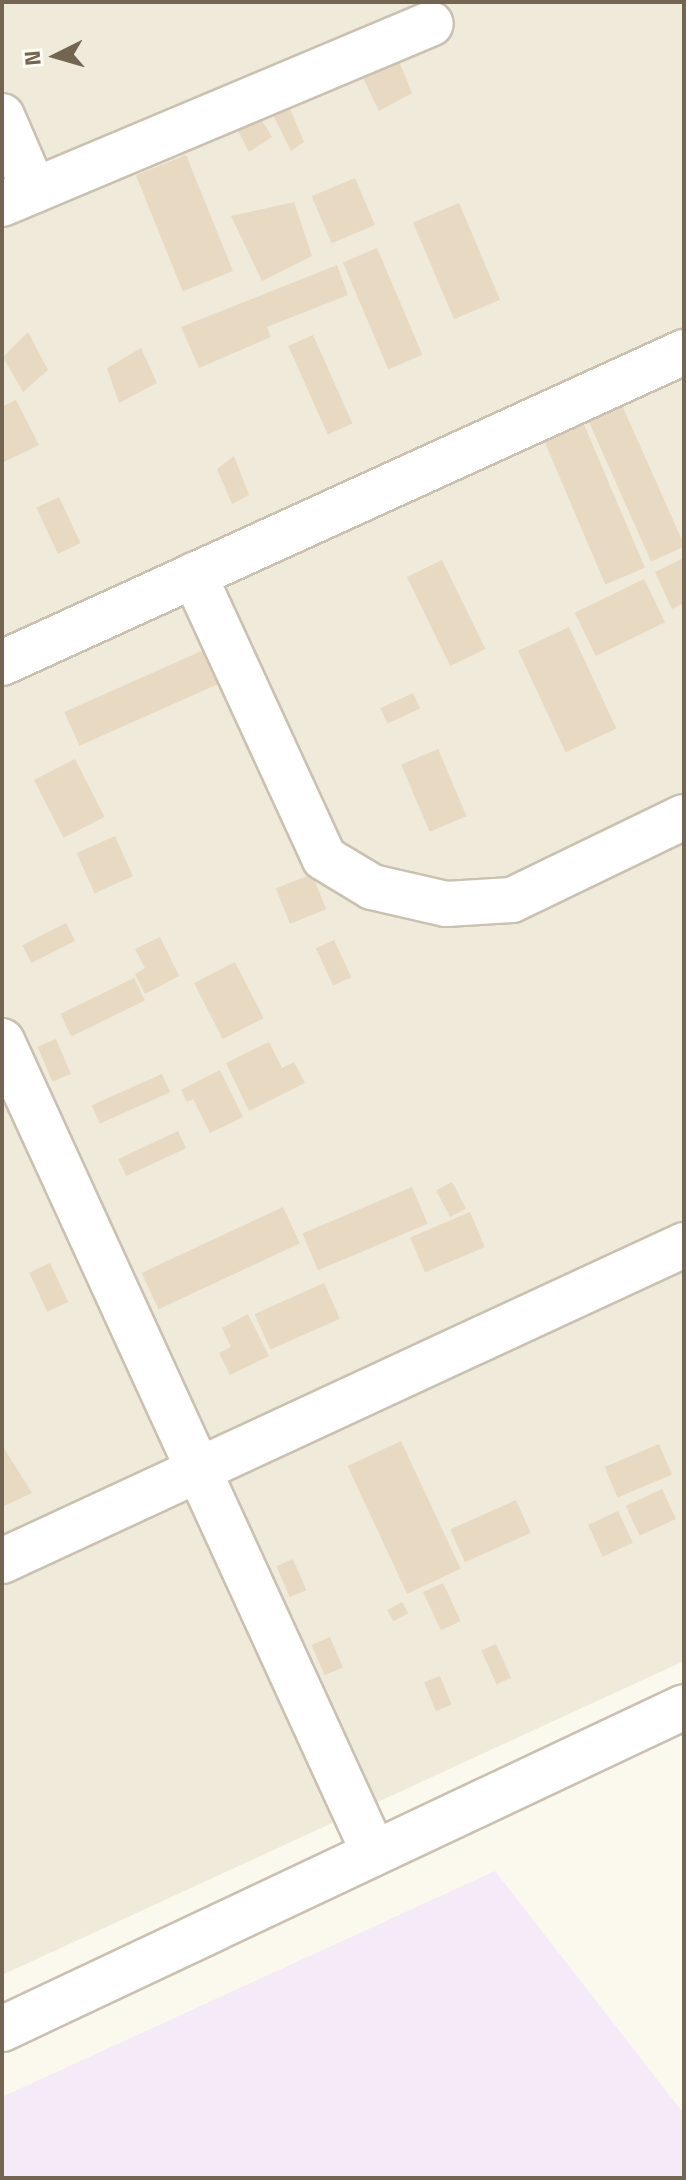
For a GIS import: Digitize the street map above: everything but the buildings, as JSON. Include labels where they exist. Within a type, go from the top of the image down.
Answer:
[{"type":"street","points":[[2,116],[18,197],[431,24]]},
{"type":"street","points":[[2,663],[684,352]]},
{"type":"street","points":[[194,575],[324,858],[372,887],[446,904],[512,900],[684,817]]},
{"type":"street","points":[[2,1041],[374,1853]]},
{"type":"street","points":[[2,1561],[200,1472],[684,1245]]},
{"type":"street","points":[[2,2029],[684,1707]]},
{"type":"shaded area","points":[[2,2],[684,2],[684,1661],[2,1975]]},
{"type":"shaded area","points":[[495,1871],[684,2114],[684,2178],[2,2178],[2,2097]]}]
